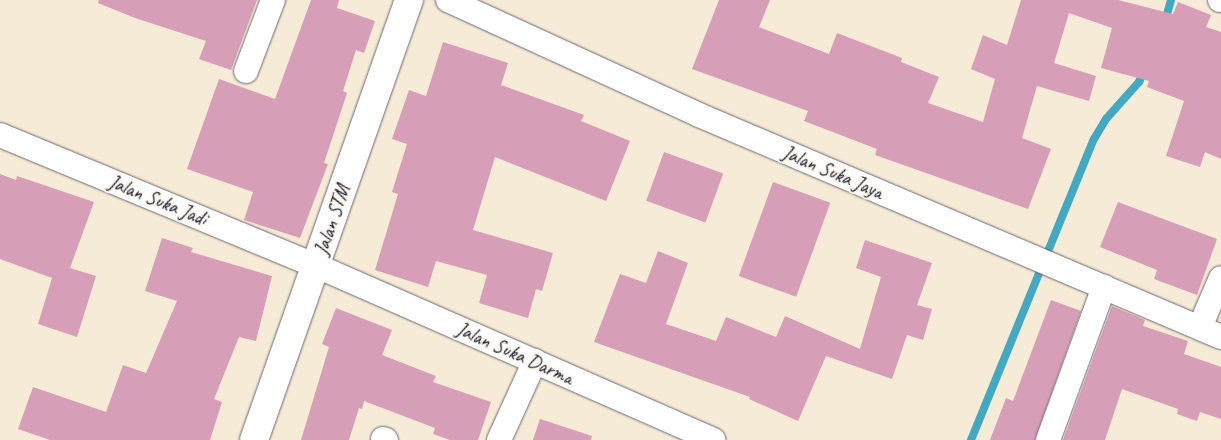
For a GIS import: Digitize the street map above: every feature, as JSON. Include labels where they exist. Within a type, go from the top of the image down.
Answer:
[{"type":"street","points":[[246,71],[273,0]]},
{"type":"street","name":"Jalan STM","points":[[254,440],[317,266],[409,0]]},
{"type":"street","name":"Jalan Suka Jaya","points":[[448,0],[699,115],[1211,332]]},
{"type":"street","name":"Jalan Suka Jadi","points":[[0,135],[317,266]]},
{"type":"street","name":"Jalan Suka Darma","points":[[317,266],[714,440]]},
{"type":"street","points":[[1211,332],[1221,278]]},
{"type":"street","points":[[1048,440],[1104,287]]},
{"type":"street","points":[[499,440],[535,361]]},
{"type":"building","points":[[99,0],[257,0],[231,70],[199,59],[206,41],[135,18],[98,3]]},
{"type":"building","points":[[311,0],[339,0],[337,8],[375,21],[364,53],[356,50],[343,91],[347,93],[324,163],[328,164],[300,238],[244,220],[253,192],[187,169],[219,79],[275,99]]},
{"type":"building","points":[[719,0],[770,0],[759,27],[829,54],[837,33],[902,58],[901,62],[939,77],[928,103],[983,122],[995,79],[971,69],[983,35],[1007,45],[1021,0],[1118,0],[1173,14],[1178,2],[1211,15],[1206,27],[1221,32],[1221,159],[1205,152],[1200,167],[1166,156],[1184,101],[1147,87],[1149,81],[1101,68],[1112,28],[1069,13],[1054,63],[1096,76],[1089,101],[1037,86],[1022,138],[1051,149],[1028,209],[875,155],[877,149],[804,121],[808,111],[692,69]]},
{"type":"building","points":[[443,42],[508,63],[501,85],[584,115],[581,121],[630,141],[606,201],[495,157],[473,230],[553,253],[542,291],[536,289],[528,318],[479,303],[487,275],[436,261],[428,287],[375,270],[398,194],[392,192],[407,144],[392,139],[409,90],[426,96]]},
{"type":"building","points":[[664,152],[723,174],[705,222],[646,201]]},
{"type":"building","points":[[0,174],[16,180],[17,176],[94,202],[70,268],[96,276],[77,337],[38,324],[52,278],[0,259]]},
{"type":"building","points":[[773,182],[830,203],[796,297],[739,276]]},
{"type":"building","points":[[1118,202],[1217,239],[1197,295],[1154,279],[1157,270],[1100,247]]},
{"type":"building","points":[[162,238],[193,248],[191,252],[272,276],[256,341],[239,337],[214,399],[222,402],[210,440],[50,440],[18,429],[33,387],[106,412],[123,365],[146,373],[177,301],[145,291]]},
{"type":"building","points":[[865,240],[932,263],[917,305],[932,309],[923,340],[907,335],[892,379],[826,356],[798,421],[749,399],[750,397],[594,342],[620,274],[646,283],[658,251],[688,263],[666,324],[716,341],[726,317],[776,337],[785,316],[860,349],[881,277],[856,268]]},
{"type":"building","points":[[1051,300],[1081,311],[1035,440],[990,440],[1006,398],[1013,401]]},
{"type":"building","points":[[1112,306],[1145,320],[1143,326],[1188,341],[1184,354],[1221,367],[1221,419],[1200,412],[1197,421],[1177,414],[1178,409],[1122,389],[1105,440],[1063,440]]},
{"type":"building","points":[[336,308],[392,330],[382,355],[436,376],[433,382],[491,402],[478,440],[450,440],[433,434],[435,428],[364,401],[362,409],[359,408],[349,440],[301,440],[329,347],[322,344]]},
{"type":"building","points":[[540,419],[592,436],[591,440],[533,440]]},
{"type":"waterway","points":[[1165,21],[1171,0]]},
{"type":"waterway","points":[[971,440],[1094,139],[1106,119],[1139,82],[1144,71]]}]
